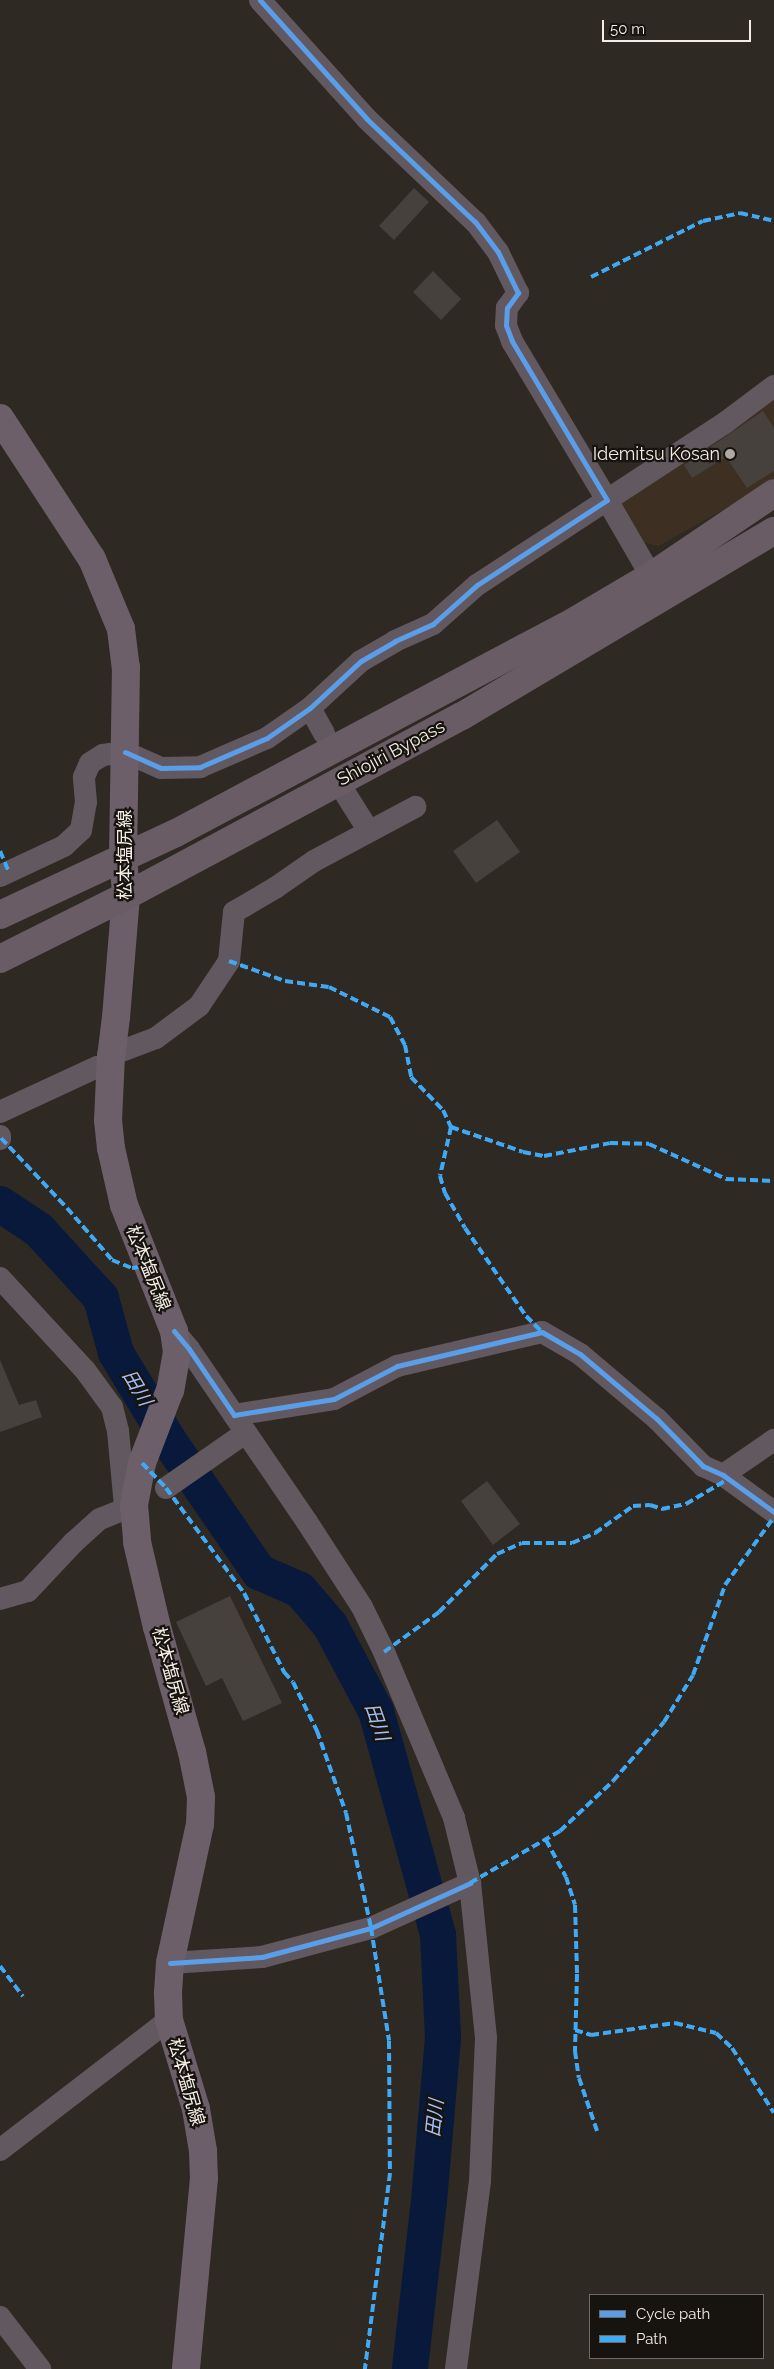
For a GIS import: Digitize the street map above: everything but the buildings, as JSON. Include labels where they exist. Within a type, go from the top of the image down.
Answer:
[{"type":"highway","name":"Shiojiri Bypass","points":[[0,915],[176,834],[548,635],[651,576],[774,493]]},
{"type":"highway","name":"Shiojiri Bypass","points":[[0,959],[126,896],[471,711],[774,531]]},
{"type":"main road","name":"松本塩尻線","points":[[0,418],[92,559],[121,628],[127,701],[124,752],[126,896],[117,1008],[110,1062],[109,1129],[124,1205],[174,1331],[177,1352],[170,1390],[142,1463],[130,1506],[157,1627],[192,1752],[201,1797],[200,1824],[170,1963],[169,2020],[196,2109],[203,2151],[204,2178],[186,2369]]},
{"type":"street","points":[[260,0],[367,119],[475,222],[498,252],[518,293],[507,308],[506,325],[512,341],[651,576]]},
{"type":"street","points":[[0,876],[64,846],[81,830],[86,802],[84,777],[90,764],[103,755],[124,752],[161,768],[200,767],[267,738],[310,708],[361,661],[395,641],[433,624],[477,585],[726,422],[774,386]]},
{"type":"street","points":[[310,708],[324,732]]},
{"type":"street","points":[[338,782],[369,831]]},
{"type":"street","points":[[0,1112],[110,1062],[156,1038],[199,1006],[229,961],[234,912],[275,888],[314,861],[415,807]]},
{"type":"street","points":[[0,1278],[85,1370],[112,1407],[118,1430],[130,1506],[100,1519],[28,1591],[0,1599]]},
{"type":"street","points":[[174,1331],[189,1349],[239,1429],[307,1522],[362,1607],[384,1652],[454,1818],[486,2038],[480,2181],[456,2369]]},
{"type":"street","points":[[169,1486],[239,1429],[334,1399],[398,1366],[542,1332],[580,1354],[657,1419],[703,1466],[723,1475],[774,1512]]},
{"type":"street","points":[[723,1475],[774,1440]]},
{"type":"street","points":[[170,1963],[262,1957],[378,1924],[464,1886]]},
{"type":"street","points":[[0,2150],[169,2020]]},
{"type":"street","points":[[0,2318],[40,2369]]},
{"type":"shaded area","name":"Idemitsu Kosan","points":[[774,392],[774,481],[659,546],[641,542],[621,506],[622,495]]},
{"type":"waterway","name":"田川","points":[[0,1204],[39,1230],[101,1298],[116,1353],[169,1441],[259,1572],[300,1590],[330,1625],[376,1711],[438,1935],[443,2038],[429,2201],[410,2369]]},
{"type":"marked path","points":[[591,277],[703,221],[740,213],[774,221]]},
{"type":"marked path","points":[[0,851],[9,872]]},
{"type":"marked path","points":[[229,961],[285,981],[329,987],[390,1017],[405,1045],[411,1077],[443,1110],[451,1127],[440,1176],[445,1193],[465,1228],[526,1316],[542,1332]]},
{"type":"marked path","points":[[451,1127],[523,1152],[544,1156],[610,1143],[649,1144],[726,1179],[774,1181]]},
{"type":"marked path","points":[[1,1138],[67,1208],[112,1260],[132,1268],[147,1266]]},
{"type":"marked path","points":[[142,1463],[166,1488],[244,1593],[284,1672],[293,1682],[317,1731],[346,1813],[371,1928],[389,2041],[390,2173],[365,2369]]},
{"type":"marked path","points":[[384,1652],[439,1612],[497,1554],[522,1543],[572,1543],[595,1533],[633,1506],[650,1505],[662,1509],[686,1504],[728,1479]]},
{"type":"marked path","points":[[470,1883],[560,1831],[613,1781],[664,1722],[693,1675],[725,1585],[774,1517]]},
{"type":"marked path","points":[[546,1840],[566,1877],[575,1905],[577,1974],[575,2051],[579,2078],[597,2131]]},
{"type":"marked path","points":[[0,1966],[23,1996]]},
{"type":"marked path","points":[[575,2030],[591,2035],[675,2023],[716,2033],[732,2048],[774,2113]]},
{"type":"cycle path","points":[[125,752],[161,768],[200,767],[267,738],[310,708],[361,661],[395,641],[433,624],[477,585],[607,500],[512,341],[506,325],[507,308],[518,293],[498,252],[475,222],[367,119],[260,0]]},
{"type":"cycle path","points":[[174,1331],[189,1349],[234,1415],[334,1399],[397,1366],[542,1332],[580,1354],[657,1419],[703,1466],[723,1475],[774,1512]]},
{"type":"cycle path","points":[[170,1963],[262,1957],[371,1928],[470,1883]]},
{"type":"place","name":"Idemitsu Kosan","points":[[730,454]]}]
